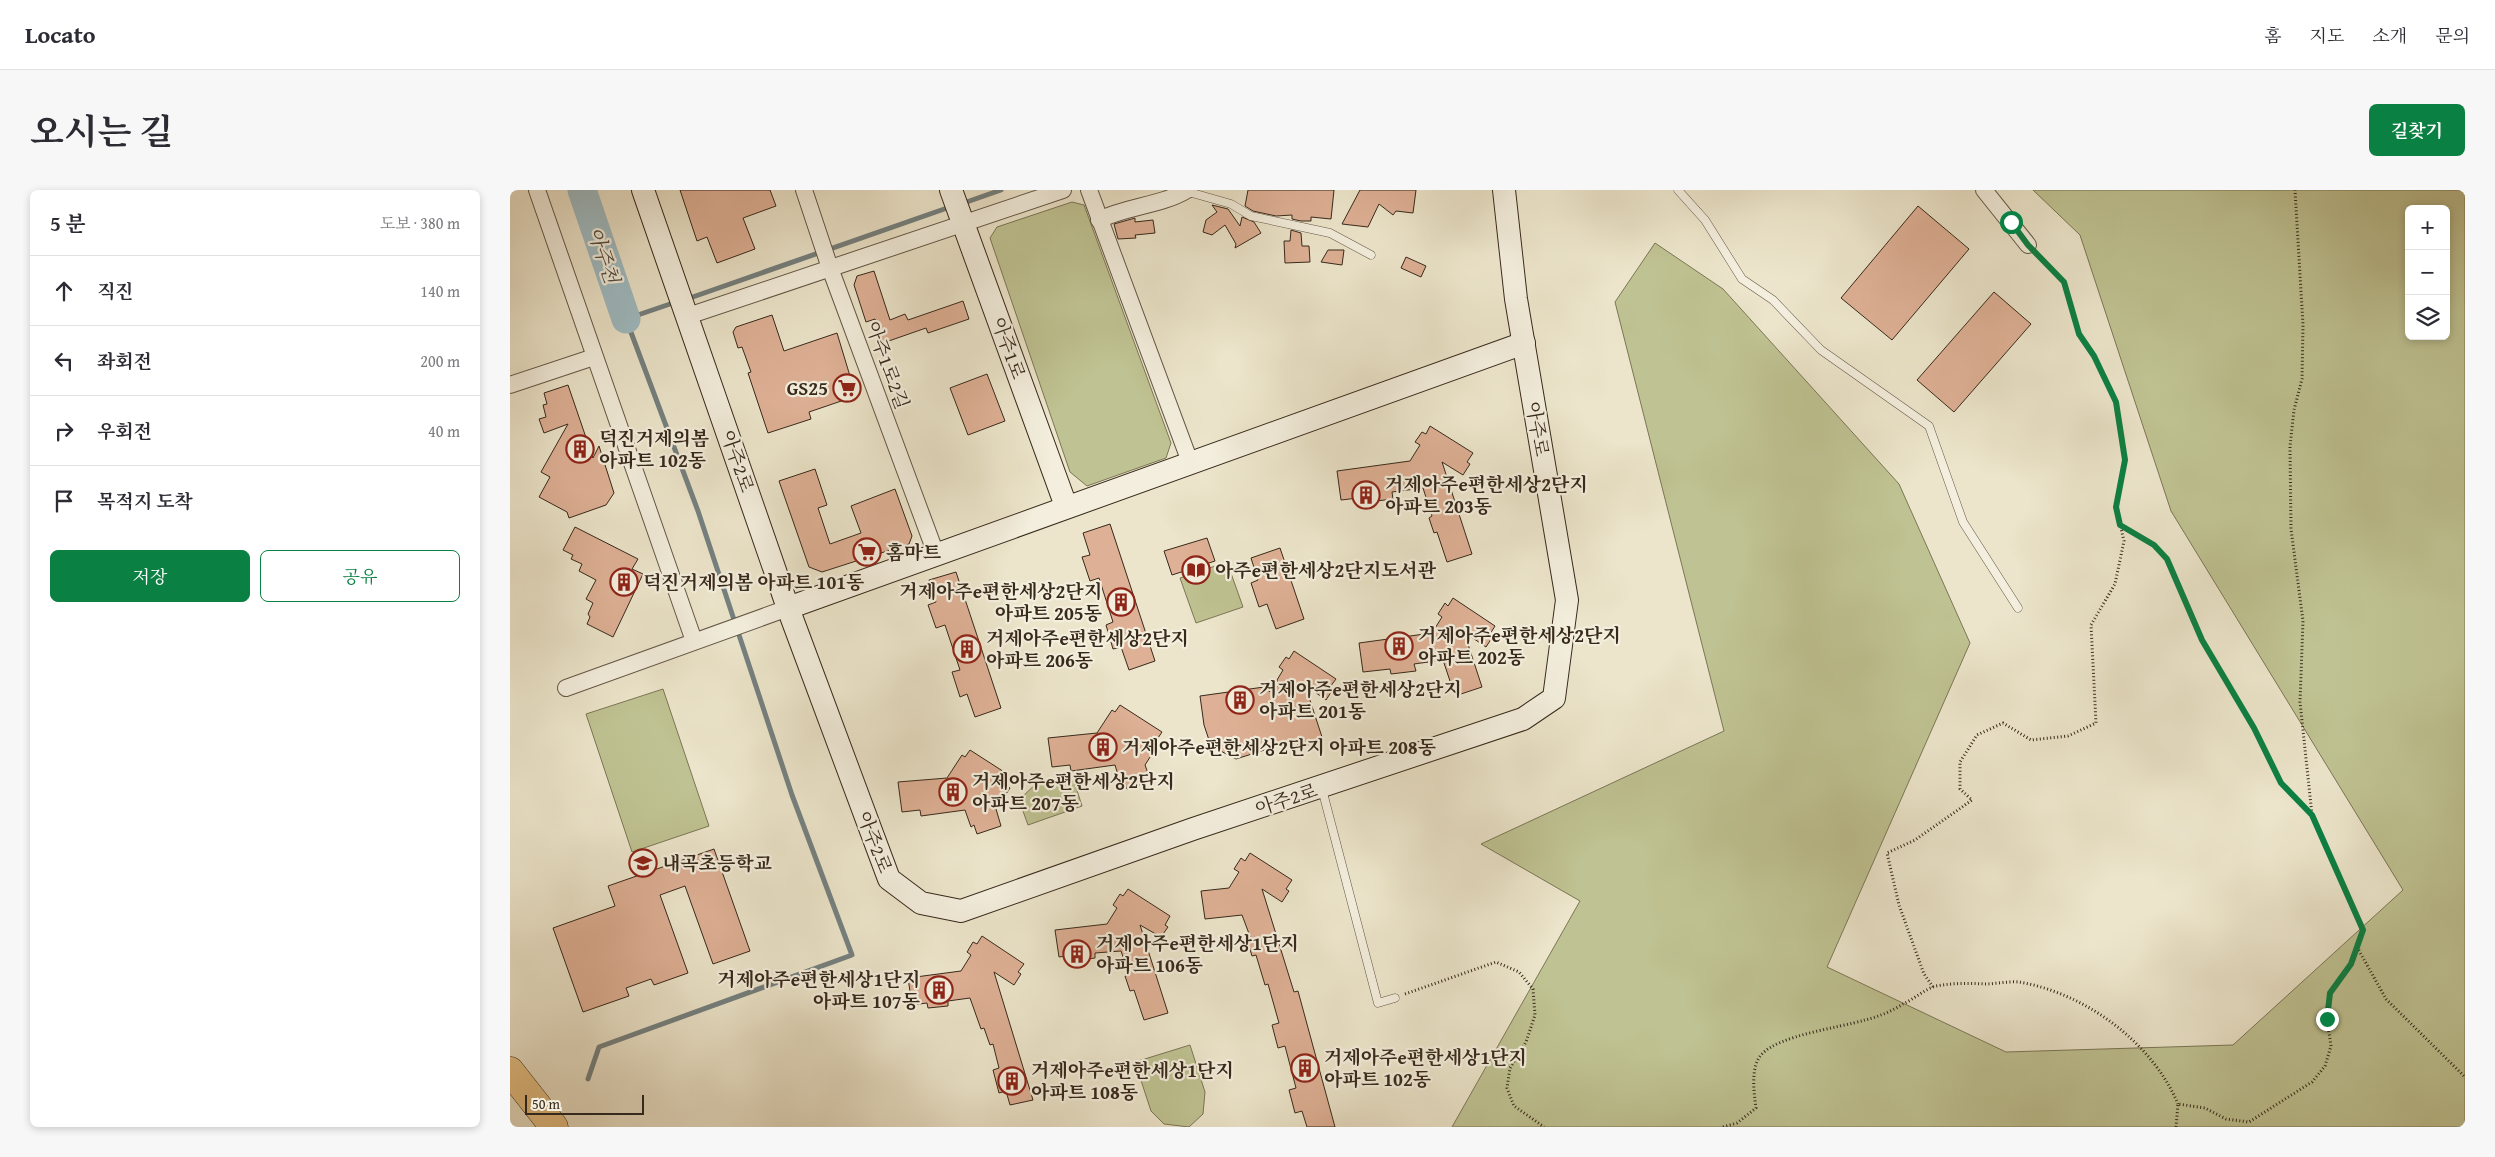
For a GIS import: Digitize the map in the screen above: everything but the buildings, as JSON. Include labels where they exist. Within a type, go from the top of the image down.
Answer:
[{"type":"highway","points":[[510,1070],[554,1127]]},
{"type":"street","points":[[537,190],[694,641]]},
{"type":"street","name":"아주2로","points":[[643,190],[788,608],[889,879],[921,903],[961,911],[1193,829],[1321,788],[1523,719],[1554,698]]},
{"type":"street","name":"아주1로2길","points":[[804,190],[830,268],[936,554]]},
{"type":"street","name":"아주1로","points":[[951,190],[1066,506]]},
{"type":"street","points":[[688,316],[963,222],[1063,190]]},
{"type":"street","points":[[1089,190],[1190,462]]},
{"type":"street","name":"아주로","points":[[1504,190],[1516,299],[1567,600],[1554,698]]},
{"type":"street","points":[[1984,190],[2028,245]]},
{"type":"street","points":[[1099,220],[1114,212],[1164,200],[1186,191]]},
{"type":"street","points":[[566,688],[1066,506],[1524,343]]},
{"type":"street","points":[[510,386],[594,357]]},
{"type":"lane","points":[[1678,190],[1705,220],[1742,279],[1773,300],[1821,350],[1930,426],[1963,522],[2018,608]]},
{"type":"lane","points":[[1186,191],[1231,204],[1251,216],[1330,234],[1371,255]]},
{"type":"lane","points":[[1321,788],[1378,1003],[1395,998]]},
{"type":"path","points":[[2178,1104],[2205,1108],[2226,1119],[2249,1122],[2312,1082],[2325,1066],[2331,1046],[2327,1019],[2330,993],[2351,964],[2363,930],[2312,815],[2300,702],[2304,621],[2292,529],[2290,446],[2294,410],[2302,379],[2302,334],[2295,190]]},
{"type":"path","points":[[1933,987],[1924,974],[1899,905],[1887,853],[1915,840],[1972,800],[1960,789],[1960,762],[1977,735],[2003,723],[2032,740],[2068,736],[2096,723],[2095,672],[2091,625],[2115,584],[2124,540],[2116,507],[2125,460],[2116,402],[2094,356],[2079,334],[2064,282],[2028,245]]},
{"type":"path","points":[[2120,525],[2154,545],[2167,559],[2202,640],[2254,728],[2281,783],[2312,815]]},
{"type":"path","points":[[2357,947],[2386,999],[2465,1077]]},
{"type":"path","points":[[1395,998],[1496,962],[1520,972],[1533,989],[1535,1015],[1526,1042],[1510,1068],[1507,1088],[1514,1106],[1538,1125],[1544,1127]]},
{"type":"path","points":[[1724,1127],[1737,1123],[1756,1108],[1752,1081],[1760,1055],[1775,1043],[1870,1019],[1901,1006],[1933,987],[1953,983],[2017,982],[2047,989],[2089,1006],[2112,1022],[2132,1041],[2170,1087],[2178,1104],[2176,1127]]},
{"type":"green space","points":[[2033,190],[2465,190],[2465,1127],[1452,1127],[1580,901],[1481,844],[1724,731],[1615,302],[1655,243],[1723,289],[1899,484],[1970,643],[1827,967],[2006,1052],[2233,1045],[2403,890],[2171,511],[2080,235]]},
{"type":"green space","points":[[1072,202],[1084,205],[1171,443],[1166,458],[1087,486],[1070,472],[990,238],[997,227]]},
{"type":"green space","points":[[1227,562],[1243,607],[1196,623],[1180,578]]},
{"type":"green space","points":[[663,689],[709,826],[632,852],[586,714]]},
{"type":"green space","points":[[1040,780],[1074,781],[1082,806],[1028,825],[1019,800]]},
{"type":"green space","points":[[1190,1045],[1205,1092],[1203,1114],[1189,1127],[1164,1124],[1151,1111],[1135,1062]]},
{"type":"waterway","name":"아주천","points":[[582,190],[626,319]]},
{"type":"waterway","points":[[961,204],[1001,190]]},
{"type":"waterway","points":[[687,299],[950,207]]},
{"type":"waterway","points":[[588,1079],[599,1047],[852,955],[792,795],[698,511],[626,319],[676,302]]},
{"type":"place","name":"GS25","points":[[847,388]]},
{"type":"place","name":"덕진거제의봄 아파트 102동","points":[[580,449]]},
{"type":"place","name":"거제아주e편한세상2단지 아파트 203동","points":[[1366,495]]},
{"type":"place","name":"홈마트","points":[[867,552]]},
{"type":"place","name":"아주e편한세상2단지도서관","points":[[1196,570]]},
{"type":"place","name":"덕진거제의봄 아파트 101동","points":[[624,582]]},
{"type":"place","name":"거제아주e편한세상2단지 아파트 205동","points":[[1121,602]]},
{"type":"place","name":"거제아주e편한세상2단지 아파트 202동","points":[[1399,646]]},
{"type":"place","name":"거제아주e편한세상2단지 아파트 206동","points":[[967,649]]},
{"type":"place","name":"거제아주e편한세상2단지 아파트 201동","points":[[1240,700]]},
{"type":"place","name":"거제아주e편한세상2단지 아파트 208동","points":[[1103,747]]},
{"type":"place","name":"거제아주e편한세상2단지 아파트 207동","points":[[953,792]]},
{"type":"place","name":"내곡초등학교","points":[[643,863]]},
{"type":"place","name":"거제아주e편한세상1단지 아파트 106동","points":[[1077,954]]},
{"type":"place","name":"거제아주e편한세상1단지 아파트 107동","points":[[939,990]]},
{"type":"place","name":"거제아주e편한세상1단지 아파트 102동","points":[[1305,1068]]},
{"type":"place","name":"거제아주e편한세상1단지 아파트 108동","points":[[1012,1081]]},
{"type":"route","points":[[2011,222],[2028,245],[2064,282],[2079,334],[2094,356],[2116,402],[2125,460],[2116,507],[2120,525],[2154,545],[2167,559],[2202,640],[2254,728],[2281,783],[2312,815],[2363,930],[2351,964],[2330,993],[2327,1019]]}]
